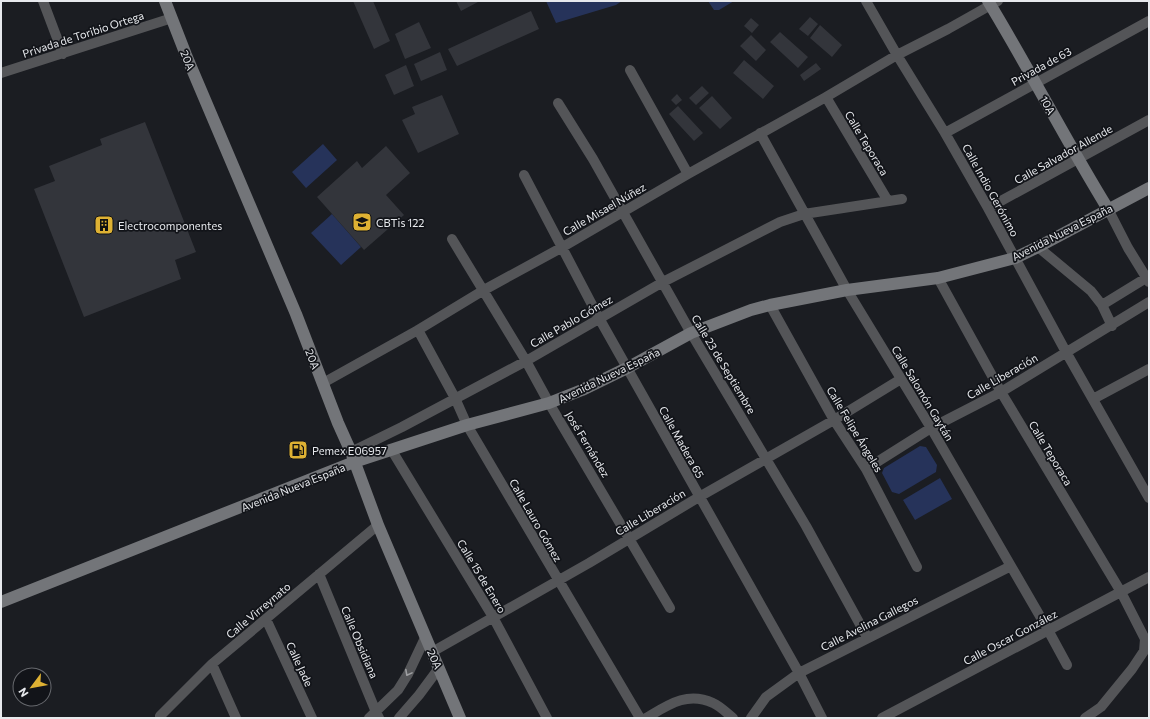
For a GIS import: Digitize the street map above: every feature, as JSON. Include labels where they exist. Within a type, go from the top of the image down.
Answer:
[{"type":"main road","name":"20A","points":[[165,1],[188,61],[296,314],[378,525],[460,718]]},
{"type":"main road","name":"10A","points":[[992,2],[1078,160],[1108,209]]},
{"type":"main road","name":"Avenida Nueva España","points":[[1,602],[352,457],[391,449],[467,425],[549,403],[582,390],[627,368],[691,333],[770,305],[846,290],[938,278],[1015,258],[1149,188]]},
{"type":"street","points":[[43,1],[63,54]]},
{"type":"street","name":"Calle Indio Gerónimo","points":[[866,1],[988,208],[1066,352],[1149,498]]},
{"type":"street","name":"Calle Misael Núñez","points":[[323,383],[418,330],[484,290],[623,213],[760,133],[826,97],[897,55],[948,29],[992,2]]},
{"type":"street","name":"Privada de Toribio Ortega","points":[[1,73],[172,18]]},
{"type":"street","name":"Privada de 63","points":[[945,133],[1149,21]]},
{"type":"street","points":[[630,70],[688,174]]},
{"type":"street","name":"Calle Teporaca","points":[[826,97],[888,201]]},
{"type":"street","name":"Calle 23 de Septiembre","points":[[558,103],[593,159],[691,333],[806,526],[867,637]]},
{"type":"street","name":"Calle Salvador Allende","points":[[988,208],[1149,120]]},
{"type":"street","name":"Calle Salomón Gaytán","points":[[760,133],[846,290],[931,428],[1067,665]]},
{"type":"street","name":"Calle Madera 65","points":[[524,175],[599,318],[799,673],[822,718]]},
{"type":"street","points":[[804,214],[902,199]]},
{"type":"street","points":[[1102,305],[1148,280],[1128,248],[1108,209]]},
{"type":"street","name":"Calle Pablo Gómez","points":[[352,457],[454,398],[526,361],[663,282],[780,222],[804,214]]},
{"type":"street","name":"José Fernández","points":[[452,239],[526,361],[549,403],[670,608]]},
{"type":"street","points":[[1038,247],[1091,291],[1102,305],[1112,326]]},
{"type":"street","name":"Calle Teporaca","points":[[938,278],[1001,392],[1121,592],[1145,639],[1146,644],[1140,657],[1101,707]]},
{"type":"street","name":"Calle Liberación","points":[[866,469],[931,428],[1001,392],[1112,326],[1149,302]]},
{"type":"street","name":"Calle Felipe Ángeles","points":[[770,305],[834,420],[866,469],[917,566]]},
{"type":"street","name":"Calle Lauro Gómez","points":[[418,330],[467,425],[640,718]]},
{"type":"street","points":[[1093,400],[1149,369]]},
{"type":"street","name":"Calle Liberación","points":[[432,652],[834,420],[901,379]]},
{"type":"street","name":"Calle 15 de Enero","points":[[391,449],[493,617],[547,718]]},
{"type":"street","name":"Calle Virreynato","points":[[161,718],[160,716],[212,664],[378,525]]},
{"type":"street","name":"Calle Avelina Gallegos","points":[[751,718],[766,697],[799,673],[867,637],[1011,566]]},
{"type":"street","name":"Calle Obsidiana","points":[[318,574],[375,716]]},
{"type":"street","name":"Calle Oscar González","points":[[882,718],[1149,577]]},
{"type":"street","name":"Calle Jade","points":[[266,619],[312,718]]},
{"type":"street","points":[[375,716],[398,690],[408,674],[425,638]]},
{"type":"street","points":[[212,664],[236,718]]},
{"type":"street","points":[[399,718],[419,695],[439,668]]},
{"type":"street","points":[[646,718],[679,700],[688,699],[703,700],[712,703],[733,718]]},
{"type":"street","points":[[1086,718],[1101,707],[1103,718]]},
{"type":"shaded area","points":[[546,1],[622,1],[616,5],[556,23]]},
{"type":"shaded area","points":[[708,1],[734,1],[719,10],[714,10]]},
{"type":"shaded area","points":[[323,144],[337,160],[306,188],[292,172]]},
{"type":"shaded area","points":[[332,214],[361,247],[341,265],[311,233]]},
{"type":"shaded area","points":[[920,446],[926,447],[937,465],[936,472],[899,494],[892,492],[882,473],[884,468]]},
{"type":"shaded area","points":[[940,478],[952,499],[915,520],[903,500]]},
{"type":"building","points":[[353,1],[373,1],[390,41],[374,49]]},
{"type":"building","points":[[456,1],[477,1],[478,2],[461,11]]},
{"type":"building","points":[[531,11],[539,29],[457,66],[448,49]]},
{"type":"building","points":[[810,17],[818,24],[808,36],[799,29]]},
{"type":"building","points":[[751,18],[759,25],[752,33],[744,26]]},
{"type":"building","points":[[419,22],[431,48],[405,59],[395,34]]},
{"type":"building","points":[[820,25],[842,45],[832,57],[810,38]]},
{"type":"building","points":[[780,32],[808,57],[798,68],[770,42]]},
{"type":"building","points":[[751,35],[766,50],[756,61],[740,46]]},
{"type":"building","points":[[440,52],[447,70],[421,81],[414,64]]},
{"type":"building","points":[[744,60],[774,86],[763,99],[733,73]]},
{"type":"building","points":[[816,63],[821,69],[804,81],[800,75]]},
{"type":"building","points":[[406,65],[414,86],[394,95],[385,75]]},
{"type":"building","points":[[702,86],[709,93],[696,105],[689,98]]},
{"type":"building","points":[[677,94],[682,100],[676,105],[671,100]]},
{"type":"building","points":[[442,95],[459,134],[418,153],[402,120],[415,114],[412,107]]},
{"type":"building","points":[[712,96],[732,118],[720,129],[699,108]]},
{"type":"building","points":[[678,106],[703,133],[694,141],[669,114]]},
{"type":"building","name":"Electrocomponentes","points":[[145,122],[196,252],[175,260],[181,279],[84,317],[34,189],[55,181],[49,166],[102,145],[100,139]]},
{"type":"building","points":[[386,146],[410,173],[386,195],[404,215],[364,250],[317,197],[357,161],[362,168]]},
{"type":"place","name":"CBTis 122","points":[[362,222]]},
{"type":"place","name":"Electrocomponentes","points":[[104,225]]},
{"type":"place","name":"Pemex E06957","points":[[298,450]]}]
